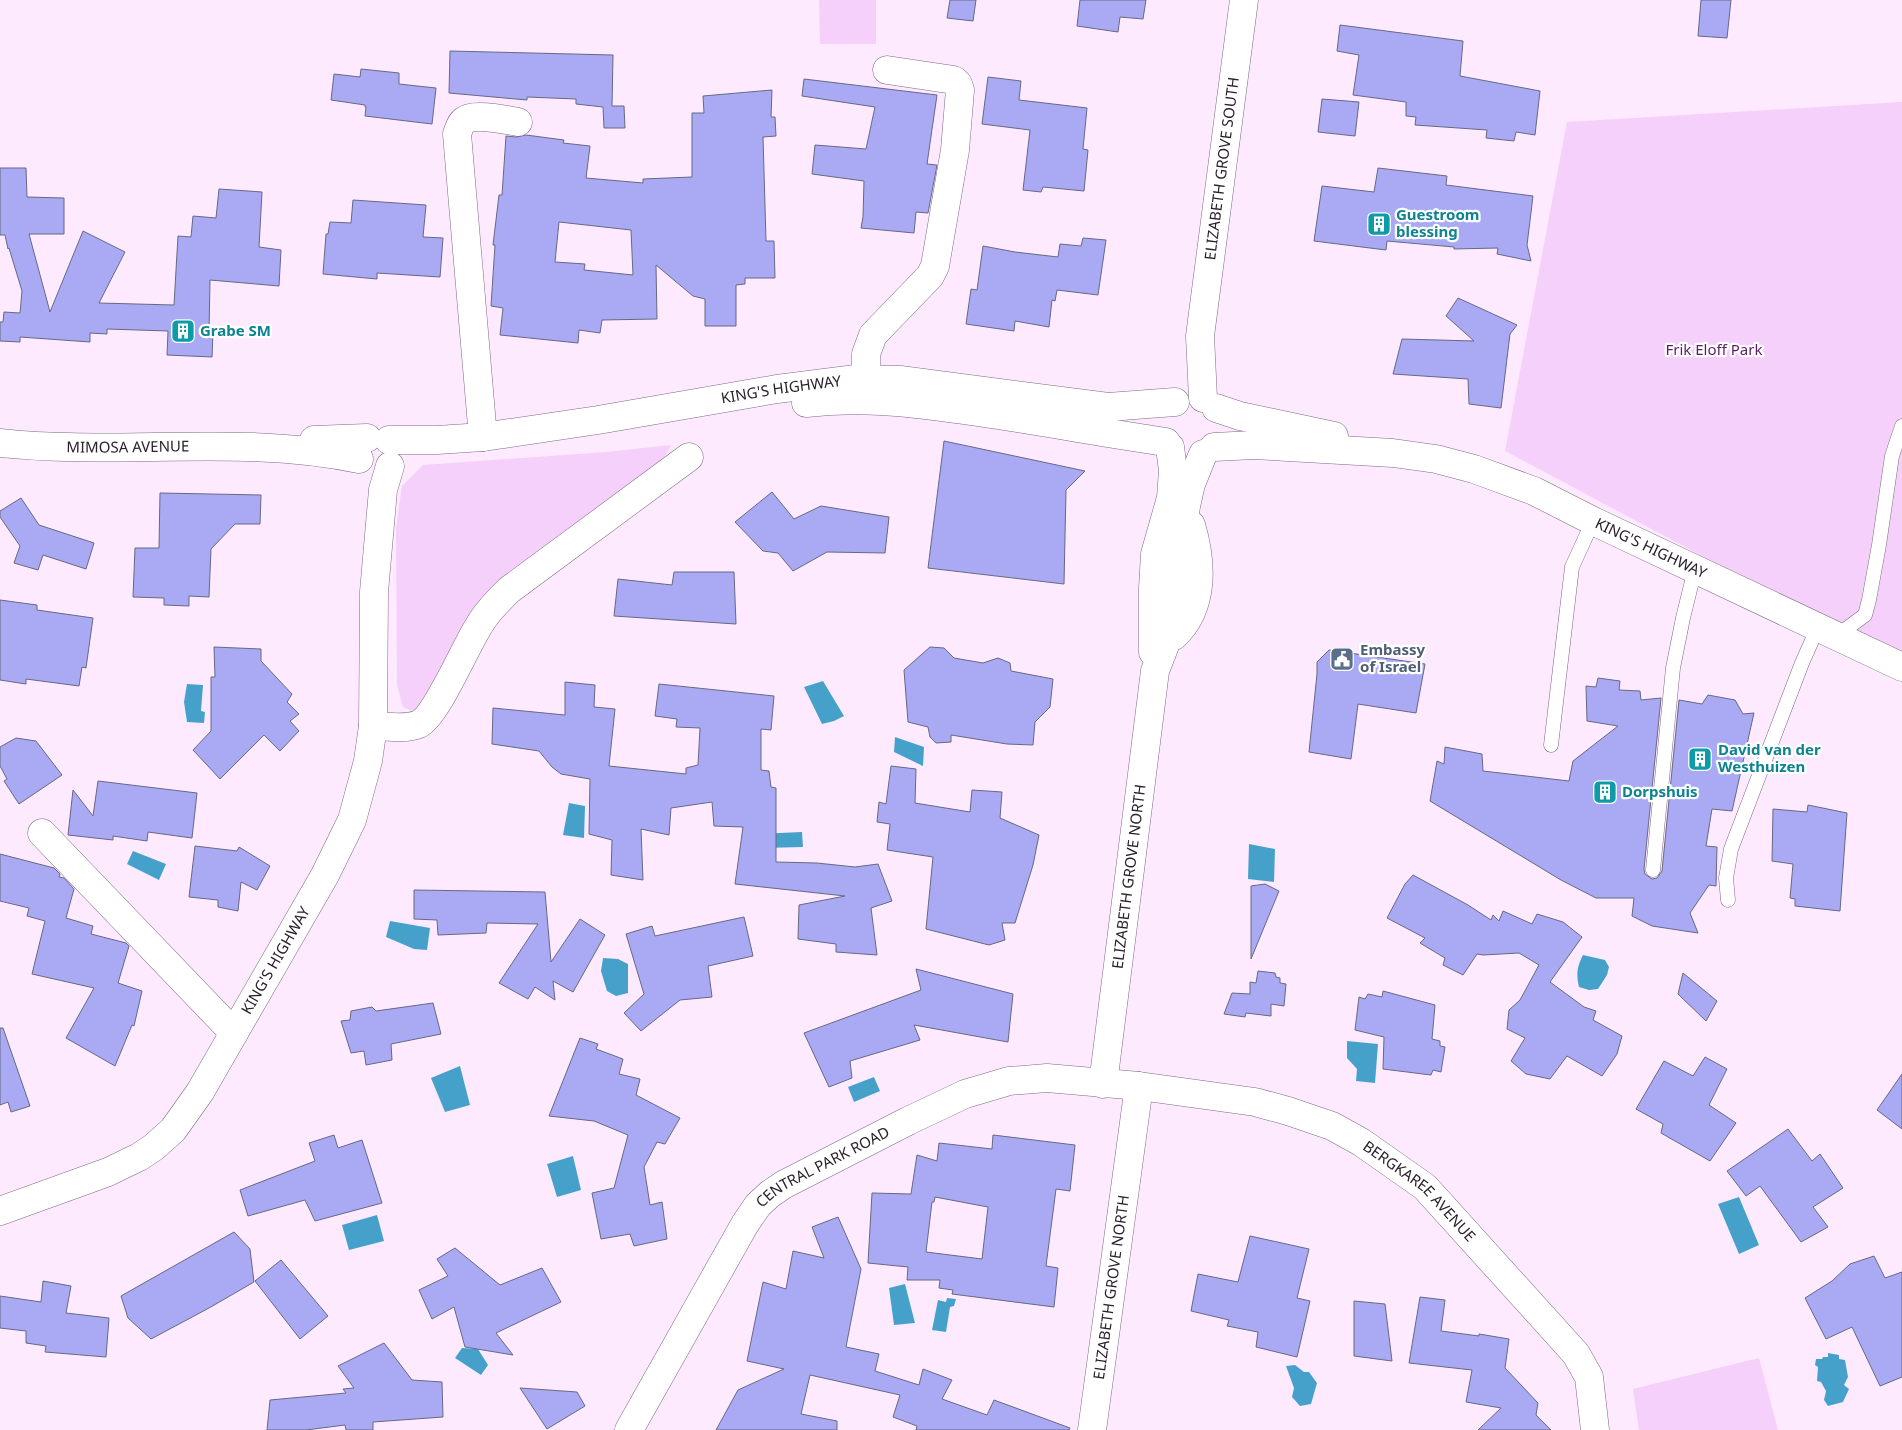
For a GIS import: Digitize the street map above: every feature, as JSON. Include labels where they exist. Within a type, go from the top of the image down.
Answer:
[{"type":"street","name":"ELIZABETH GROVE SOUTH","points":[[1193,402],[1244,0]]},
{"type":"street","points":[[867,389],[866,354],[873,336],[930,276],[935,266],[955,150],[960,90],[954,80],[887,70]]},
{"type":"street","points":[[483,437],[457,134],[460,125],[465,119],[473,117],[518,122]]},
{"type":"street","name":"KING'S HIGHWAY","points":[[377,455],[490,449],[675,420],[827,400],[900,380],[1108,407],[1193,402],[1240,416],[1351,440],[1393,453]]},
{"type":"street","name":"KING'S HIGHWAY","points":[[377,455],[437,440],[483,437],[598,420],[777,389],[867,389],[908,403],[1022,417],[1168,444]]},
{"type":"street","points":[[1193,402],[1221,415],[1222,431],[1220,439],[1208,451],[1187,456],[1168,444],[1162,430],[1164,416],[1168,409],[1193,402]]},
{"type":"street","name":"MIMOSA AVENUE","points":[[0,443],[88,447],[256,447],[273,443],[313,440],[377,455]]},
{"type":"street","name":"ELIZABETH GROVE NORTH","points":[[1103,1084],[1155,671],[1152,642],[1152,588],[1155,554],[1171,498],[1173,471],[1168,444]]},
{"type":"street","name":"KING'S HIGHWAY","points":[[1208,451],[1254,445],[1393,453],[1436,458],[1474,469],[1534,491],[1593,521],[1902,667]]},
{"type":"street","name":"ELIZABETH GROVE NORTH","points":[[1155,671],[1165,645],[1173,609],[1186,506],[1191,484],[1208,451]]},
{"type":"street","name":"KING'S HIGHWAY","points":[[0,1211],[108,1172],[139,1157],[173,1130],[200,1092],[325,875],[352,820],[368,762],[373,726],[377,455]]},
{"type":"street","points":[[373,726],[404,727],[423,721],[434,706],[478,626],[496,602],[509,590],[689,457]]},
{"type":"street","points":[[42,833],[234,1033]]},
{"type":"street","name":"CENTRAL PARK ROAD","points":[[629,1430],[745,1224],[758,1205],[770,1194],[831,1160],[965,1094],[1009,1081],[1047,1078],[1139,1086]]},
{"type":"street","name":"ELIZABETH GROVE NORTH","points":[[1092,1430],[1139,1086]]},
{"type":"street","name":"BERGKAREE AVENUE","points":[[1139,1086],[1255,1102],[1332,1126],[1360,1142],[1426,1187],[1576,1354],[1589,1377],[1595,1430]]},
{"type":"lane","points":[[1728,900],[1726,878],[1731,849],[1802,663],[1828,631],[1864,615],[1869,600],[1881,536],[1892,456],[1902,426]]},
{"type":"lane","points":[[1550,745],[1572,567],[1593,521]]},
{"type":"lane","points":[[1653,870],[1673,668],[1682,618],[1695,569]]},
{"type":"green space","points":[[819,0],[876,0],[876,44],[820,44]]},
{"type":"green space","name":"Frik Eloff Park","points":[[1902,102],[1902,654],[1736,574],[1505,451],[1567,122]]},
{"type":"green space","points":[[671,445],[661,463],[510,582],[417,713],[403,707],[397,685],[396,528],[402,486],[423,465],[606,452]]},
{"type":"green space","points":[[1759,1358],[1778,1430],[1639,1430],[1633,1389]]},
{"type":"water","points":[[823,681],[844,716],[822,724],[804,687]]},
{"type":"water","points":[[187,684],[203,685],[201,711],[205,712],[204,723],[187,722],[184,702]]},
{"type":"water","points":[[895,737],[924,747],[923,766],[894,752]]},
{"type":"water","points":[[569,803],[585,806],[584,838],[563,835]]},
{"type":"water","points":[[802,832],[803,847],[758,848],[759,834]]},
{"type":"water","points":[[1249,844],[1275,849],[1274,882],[1248,879]]},
{"type":"water","points":[[133,851],[166,864],[159,880],[127,864]]},
{"type":"water","points":[[390,921],[430,928],[427,950],[414,949],[386,937]]},
{"type":"water","points":[[1583,955],[1605,960],[1609,967],[1607,975],[1598,989],[1589,990],[1579,987],[1579,963]]},
{"type":"water","points":[[603,958],[618,959],[628,964],[628,993],[616,996],[607,991],[601,971]]},
{"type":"water","points":[[1347,1041],[1378,1044],[1375,1083],[1356,1081],[1357,1069],[1347,1058]]},
{"type":"water","points":[[460,1066],[470,1105],[445,1112],[431,1078]]},
{"type":"water","points":[[874,1077],[880,1091],[854,1102],[848,1087]]},
{"type":"water","points":[[573,1156],[581,1190],[557,1197],[547,1164]]},
{"type":"water","points":[[1739,1197],[1759,1245],[1739,1254],[1718,1204]]},
{"type":"water","points":[[377,1215],[384,1241],[349,1250],[342,1225]]},
{"type":"water","points":[[905,1284],[915,1323],[894,1325],[889,1288]]},
{"type":"water","points":[[947,1298],[956,1299],[954,1306],[950,1307],[946,1332],[932,1330],[938,1300],[946,1302]]},
{"type":"water","points":[[462,1348],[478,1349],[488,1365],[481,1375],[455,1358]]},
{"type":"water","points":[[1828,1353],[1839,1355],[1839,1359],[1845,1360],[1848,1377],[1844,1385],[1849,1389],[1843,1402],[1828,1406],[1824,1400],[1826,1391],[1821,1382],[1817,1381],[1818,1367],[1815,1365],[1816,1359],[1828,1357]]},
{"type":"water","points":[[1295,1365],[1304,1372],[1309,1372],[1317,1383],[1311,1404],[1300,1406],[1292,1397],[1294,1388],[1286,1366]]},
{"type":"building","points":[[950,0],[976,0],[973,21],[947,18]]},
{"type":"building","points":[[1080,0],[1146,0],[1143,19],[1120,17],[1118,32],[1077,26]]},
{"type":"building","points":[[1701,0],[1731,0],[1727,38],[1698,36]]},
{"type":"building","points":[[1340,25],[1463,41],[1460,76],[1540,91],[1535,135],[1516,132],[1514,141],[1486,138],[1487,130],[1415,125],[1416,117],[1406,116],[1406,102],[1353,95],[1359,55],[1337,51]]},
{"type":"building","points":[[450,51],[613,55],[612,106],[624,106],[625,128],[604,128],[603,107],[576,104],[576,99],[527,97],[527,100],[449,93]]},
{"type":"building","points":[[361,69],[399,73],[399,84],[436,88],[432,124],[365,116],[365,105],[331,100],[334,74],[360,77]]},
{"type":"building","points":[[988,77],[1021,81],[1019,100],[1087,108],[1083,149],[1088,150],[1084,191],[1043,187],[1041,192],[1023,190],[1030,130],[982,124]]},
{"type":"building","points":[[804,79],[937,95],[927,164],[937,165],[928,213],[916,212],[914,233],[861,228],[864,181],[812,174],[815,145],[866,149],[875,107],[802,96]]},
{"type":"building","points":[[772,90],[771,117],[775,117],[776,136],[763,137],[766,241],[774,241],[775,278],[745,278],[745,284],[736,285],[736,326],[705,326],[705,299],[693,296],[656,265],[657,319],[602,320],[600,333],[579,330],[578,343],[500,335],[503,308],[491,306],[495,245],[493,245],[499,195],[502,195],[506,136],[526,135],[564,140],[563,143],[590,146],[586,178],[643,183],[643,179],[692,177],[692,113],[704,113],[703,96]],"holes":[[[559,222],[631,230],[633,275],[584,270],[585,264],[555,262]]]},
{"type":"building","points":[[1322,99],[1359,102],[1355,136],[1318,132]]},
{"type":"building","points":[[0,168],[26,168],[27,197],[64,198],[64,234],[29,234],[50,312],[83,231],[125,252],[99,303],[174,305],[178,236],[191,237],[193,216],[216,218],[219,189],[262,192],[259,247],[281,250],[279,286],[210,280],[209,332],[213,332],[212,357],[167,355],[168,331],[107,329],[107,334],[90,333],[90,342],[20,337],[20,342],[0,341],[0,322],[3,322],[4,312],[20,313],[22,291],[5,235],[0,235]]},
{"type":"building","points":[[1378,168],[1447,176],[1446,185],[1533,196],[1527,245],[1531,261],[1497,254],[1498,248],[1454,249],[1454,247],[1387,241],[1386,250],[1314,241],[1322,186],[1374,192]]},
{"type":"building","points":[[353,200],[426,205],[423,237],[443,238],[440,277],[377,273],[377,279],[323,274],[326,234],[328,234],[330,222],[351,223]]},
{"type":"building","points":[[1083,238],[1106,240],[1098,295],[1057,290],[1055,301],[1052,300],[1049,327],[1015,321],[1014,331],[966,324],[971,289],[977,290],[983,246],[1058,257],[1060,244],[1081,246]]},
{"type":"building","points":[[1458,298],[1517,325],[1510,334],[1501,408],[1469,404],[1468,379],[1393,374],[1402,339],[1474,341],[1446,316]]},
{"type":"building","points":[[944,441],[1085,471],[1066,490],[1064,584],[928,568]]},
{"type":"building","points":[[772,492],[794,519],[821,506],[889,517],[885,553],[827,552],[793,571],[778,553],[763,551],[735,522]]},
{"type":"building","points":[[160,493],[261,495],[260,524],[235,524],[211,549],[209,597],[189,596],[189,606],[164,605],[164,598],[133,597],[135,548],[159,548]]},
{"type":"building","points":[[21,498],[39,525],[94,543],[86,569],[43,555],[38,570],[14,563],[20,546],[0,517],[0,511]]},
{"type":"building","points":[[674,572],[734,572],[736,624],[614,616],[618,579],[672,585]]},
{"type":"building","points":[[0,600],[37,605],[37,610],[93,618],[86,668],[82,667],[79,686],[26,679],[26,684],[0,680]]},
{"type":"building","points":[[214,647],[261,649],[261,661],[292,694],[287,702],[299,714],[290,721],[299,731],[280,751],[264,735],[220,779],[193,750],[211,731],[211,677],[215,677]]},
{"type":"building","points":[[930,647],[944,648],[954,658],[983,663],[998,658],[1010,663],[1011,671],[1053,679],[1050,707],[1035,722],[1033,745],[1007,744],[951,735],[951,742],[936,743],[930,737],[928,727],[908,722],[904,670]]},
{"type":"building","name":"Embassy of Israel","points":[[1329,650],[1425,664],[1416,713],[1358,704],[1351,759],[1309,752],[1317,662]]},
{"type":"building","points":[[1598,678],[1620,681],[1619,690],[1640,691],[1641,700],[1661,698],[1644,869],[1645,874],[1652,879],[1657,878],[1662,871],[1679,700],[1702,704],[1708,695],[1735,700],[1743,714],[1754,713],[1732,811],[1712,809],[1706,846],[1717,847],[1716,886],[1709,885],[1690,913],[1698,933],[1652,926],[1632,916],[1634,898],[1596,898],[1561,880],[1430,801],[1437,761],[1444,764],[1445,747],[1482,754],[1483,771],[1569,781],[1573,761],[1618,726],[1587,721],[1586,686],[1596,687]]},
{"type":"building","points":[[565,682],[595,685],[594,707],[615,709],[609,766],[686,774],[686,768],[698,765],[700,728],[676,727],[677,719],[655,716],[659,684],[774,696],[771,730],[761,729],[761,770],[769,771],[771,787],[776,788],[776,862],[817,863],[855,867],[878,864],[892,901],[871,908],[877,955],[836,952],[836,944],[798,939],[799,905],[845,896],[735,884],[743,827],[714,826],[712,802],[671,808],[669,835],[641,829],[643,880],[611,875],[612,840],[589,834],[590,779],[561,774],[552,767],[539,751],[492,744],[493,708],[565,715]]},
{"type":"building","points":[[16,738],[36,741],[62,775],[19,804],[4,781],[7,779],[0,766],[0,747]]},
{"type":"building","points":[[891,766],[916,769],[915,803],[970,812],[972,790],[1002,792],[1000,818],[1039,835],[1033,865],[1015,923],[1002,923],[1005,940],[989,945],[926,929],[933,857],[887,850],[890,824],[877,822],[879,802],[886,804]]},
{"type":"building","points":[[98,781],[197,793],[192,838],[148,832],[147,841],[113,836],[113,840],[68,835],[73,790],[93,816]]},
{"type":"building","points":[[1808,805],[1847,813],[1840,911],[1795,906],[1795,899],[1790,898],[1793,864],[1772,861],[1773,809],[1807,812]]},
{"type":"building","points":[[195,846],[237,851],[239,847],[270,866],[257,890],[241,882],[238,911],[218,907],[218,900],[189,897]]},
{"type":"building","points":[[0,854],[54,868],[60,874],[59,877],[64,878],[74,889],[66,918],[93,926],[91,934],[126,943],[129,946],[118,983],[142,991],[134,1026],[132,1025],[115,1066],[66,1038],[94,988],[32,974],[45,921],[27,916],[29,908],[0,901]]},
{"type":"building","points":[[1413,875],[1491,920],[1493,915],[1499,921],[1503,911],[1532,924],[1537,914],[1563,922],[1582,937],[1550,982],[1584,1007],[1596,1011],[1593,1020],[1622,1036],[1617,1054],[1602,1076],[1567,1056],[1550,1079],[1526,1074],[1511,1061],[1525,1038],[1507,1029],[1509,1010],[1520,1000],[1539,965],[1519,953],[1477,954],[1463,975],[1443,965],[1445,958],[1420,943],[1425,938],[1387,918],[1405,884]]},
{"type":"building","points":[[1265,884],[1279,891],[1251,959],[1251,886]]},
{"type":"building","points":[[414,890],[545,892],[551,962],[580,919],[605,935],[573,992],[553,981],[555,1000],[535,987],[528,999],[499,983],[538,924],[487,923],[486,933],[438,935],[437,920],[414,919]]},
{"type":"building","points":[[744,917],[753,956],[708,966],[712,997],[680,1000],[641,1031],[624,1013],[644,994],[626,934],[652,926],[655,936]]},
{"type":"building","points":[[916,969],[1013,994],[1008,1042],[914,1025],[920,1040],[850,1061],[852,1078],[829,1087],[804,1033],[921,990]]},
{"type":"building","points":[[1258,971],[1275,973],[1276,977],[1280,978],[1280,983],[1286,984],[1284,1006],[1271,1004],[1271,1016],[1246,1013],[1245,1017],[1224,1014],[1232,993],[1250,994],[1250,982],[1256,983]]},
{"type":"building","points":[[1683,973],[1717,1001],[1706,1021],[1678,994]]},
{"type":"building","points":[[1383,991],[1435,1005],[1432,1039],[1440,1041],[1440,1046],[1445,1047],[1441,1072],[1433,1070],[1431,1075],[1383,1069],[1384,1037],[1355,1030],[1359,997],[1365,999],[1368,994],[1382,997]]},
{"type":"building","points":[[433,1003],[441,1034],[391,1044],[392,1060],[366,1065],[364,1051],[351,1053],[341,1021],[350,1020],[351,1011],[372,1007],[376,1011]]},
{"type":"building","points":[[0,1028],[3,1028],[30,1106],[11,1112],[8,1102],[0,1105]]},
{"type":"building","points":[[580,1038],[598,1044],[596,1049],[623,1059],[619,1074],[640,1079],[636,1095],[680,1118],[665,1144],[657,1142],[644,1167],[650,1205],[662,1202],[667,1239],[634,1246],[630,1234],[601,1239],[592,1193],[614,1188],[628,1135],[594,1121],[549,1116]]},
{"type":"building","points":[[1705,1057],[1727,1069],[1709,1105],[1736,1123],[1710,1161],[1661,1133],[1663,1124],[1636,1109],[1664,1061],[1693,1076]]},
{"type":"building","points":[[1902,1074],[1902,1129],[1877,1110]]},
{"type":"building","points":[[1788,1129],[1812,1161],[1820,1154],[1843,1188],[1813,1207],[1828,1227],[1801,1242],[1760,1186],[1746,1196],[1727,1171]]},
{"type":"building","points":[[334,1135],[338,1148],[362,1140],[382,1203],[315,1221],[305,1200],[248,1216],[240,1190],[315,1161],[309,1143]]},
{"type":"building","points":[[993,1135],[1075,1145],[1070,1191],[1056,1189],[1046,1266],[1058,1268],[1054,1307],[952,1294],[953,1290],[939,1288],[940,1280],[907,1280],[908,1267],[868,1263],[872,1193],[911,1194],[917,1155],[937,1161],[939,1143],[992,1149]],"holes":[[[935,1197],[988,1207],[982,1259],[926,1252],[932,1202],[934,1202]]]},
{"type":"building","points":[[838,1217],[861,1269],[846,1347],[879,1354],[875,1371],[919,1385],[923,1369],[952,1380],[942,1399],[987,1415],[994,1400],[1070,1428],[1069,1430],[916,1430],[917,1426],[893,1417],[900,1395],[810,1375],[801,1414],[837,1421],[837,1430],[716,1430],[738,1390],[784,1369],[747,1361],[763,1282],[786,1289],[793,1251],[824,1258],[812,1227]]},
{"type":"building","points":[[234,1232],[250,1249],[254,1282],[151,1339],[128,1318],[121,1296]]},
{"type":"building","points":[[1250,1236],[1309,1249],[1297,1298],[1310,1301],[1297,1357],[1256,1347],[1258,1332],[1227,1326],[1229,1320],[1191,1311],[1198,1274],[1238,1282]]},
{"type":"building","points":[[455,1248],[500,1285],[542,1268],[561,1302],[496,1333],[513,1355],[465,1347],[454,1307],[432,1319],[419,1290],[448,1276],[437,1259]]},
{"type":"building","points":[[1874,1256],[1885,1278],[1902,1272],[1902,1377],[1880,1386],[1852,1327],[1826,1339],[1805,1298],[1832,1281],[1850,1264]]},
{"type":"building","points":[[281,1260],[328,1316],[300,1339],[255,1281]]},
{"type":"building","points":[[43,1281],[71,1286],[66,1313],[109,1318],[106,1357],[45,1352],[46,1346],[26,1343],[26,1331],[0,1328],[0,1296],[41,1302]]},
{"type":"building","points":[[1420,1297],[1445,1300],[1441,1331],[1509,1339],[1505,1368],[1538,1403],[1536,1415],[1551,1430],[1478,1430],[1501,1408],[1466,1402],[1472,1370],[1409,1363]]},
{"type":"building","points":[[1354,1301],[1385,1304],[1392,1361],[1354,1356]]},
{"type":"building","points":[[384,1343],[412,1380],[442,1382],[443,1417],[373,1422],[373,1430],[346,1430],[345,1425],[306,1430],[267,1430],[270,1400],[346,1393],[343,1389],[354,1388],[338,1366]]},
{"type":"building","points":[[520,1388],[577,1392],[585,1406],[547,1429]]},
{"type":"place","name":"Guestroom blessing","points":[[1379,224]]},
{"type":"place","name":"Grabe SM","points":[[183,331]]},
{"type":"place","name":"Embassy of Israel","points":[[1342,659]]},
{"type":"place","name":"David van der Westhuizen","points":[[1700,759]]},
{"type":"place","name":"Dorpshuis","points":[[1605,792]]}]
